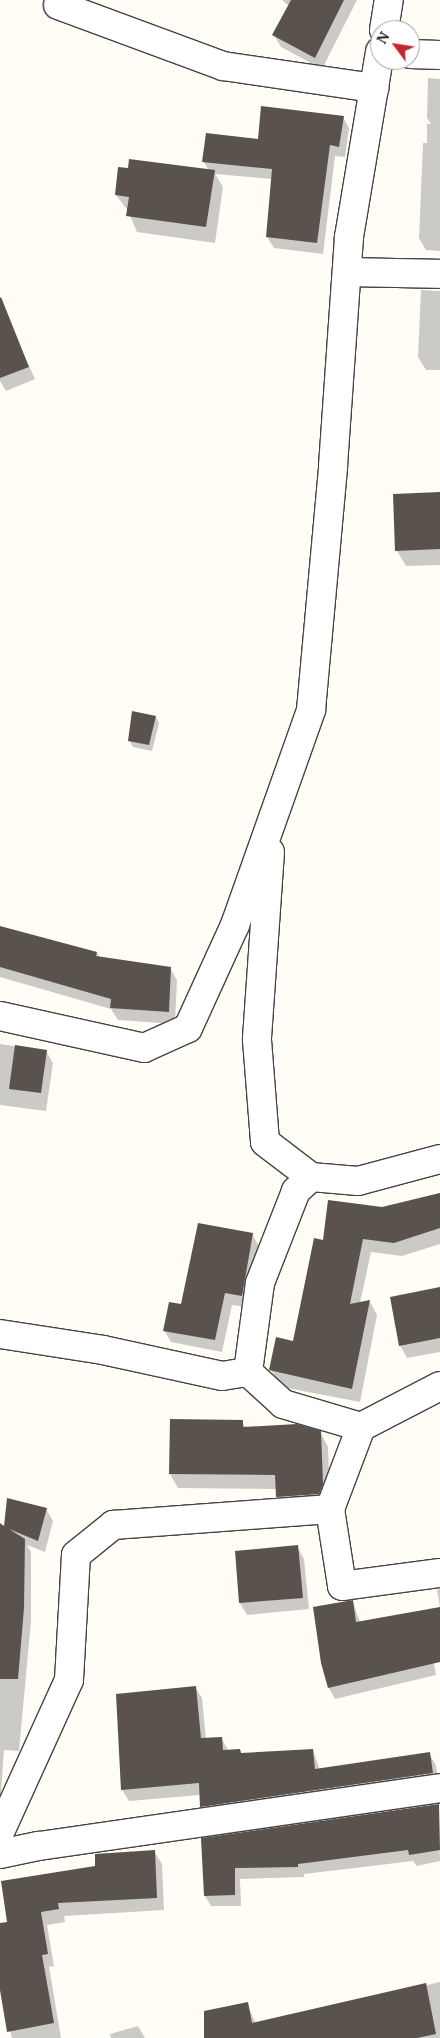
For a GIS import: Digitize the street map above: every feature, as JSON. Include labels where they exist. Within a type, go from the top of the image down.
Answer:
[{"type":"street","points":[[386,20],[389,0]]},
{"type":"street","points":[[58,5],[223,66],[374,88]]},
{"type":"street","points":[[420,54],[440,55]]},
{"type":"street","points":[[0,1016],[144,1048],[188,1028],[235,925],[311,710],[349,237],[377,70]]},
{"type":"street","points":[[347,272],[440,274]]},
{"type":"street","points":[[272,819],[257,1040],[265,1142],[311,1177],[358,1181],[440,1159]]},
{"type":"street","points":[[248,1372],[260,1283],[296,1191],[311,1177]]},
{"type":"street","points":[[0,1334],[103,1350],[222,1376],[248,1372]]},
{"type":"street","points":[[248,1372],[283,1404],[361,1427]]},
{"type":"street","points":[[440,1386],[361,1427],[330,1509],[342,1586],[440,1573]]},
{"type":"street","points":[[0,1832],[69,1680],[76,1555],[113,1525],[330,1509]]},
{"type":"street","points":[[0,1854],[39,1846],[440,1788]]},
{"type":"building","points":[[291,0],[344,0],[315,58],[272,35]]},
{"type":"building","points":[[261,106],[344,116],[339,147],[330,145],[317,243],[266,237],[272,169],[202,162],[206,133],[258,139]]},
{"type":"building","points":[[129,159],[215,170],[206,227],[126,216],[129,197],[115,195],[118,167],[128,168]]},
{"type":"building","points":[[0,298],[29,367],[0,378]]},
{"type":"building","points":[[440,492],[440,549],[395,551],[393,494]]},
{"type":"building","points":[[132,711],[156,716],[149,745],[128,741]]},
{"type":"building","points":[[0,926],[97,952],[96,956],[171,967],[169,1012],[110,1008],[111,999],[0,967]]},
{"type":"building","points":[[15,1045],[47,1050],[41,1093],[9,1089]]},
{"type":"building","points":[[440,1193],[440,1228],[394,1243],[363,1239],[350,1304],[370,1300],[352,1389],[269,1370],[276,1337],[293,1341],[314,1238],[323,1240],[328,1200],[382,1207]]},
{"type":"building","points":[[198,1223],[253,1233],[242,1296],[225,1293],[215,1340],[163,1331],[169,1302],[181,1304]]},
{"type":"building","points":[[440,1287],[440,1338],[399,1346],[390,1297]]},
{"type":"building","points":[[170,1419],[243,1420],[243,1427],[297,1424],[321,1431],[323,1484],[319,1494],[276,1497],[275,1475],[169,1474]]},
{"type":"building","points":[[7,1498],[47,1508],[38,1541],[9,1529],[25,1539],[24,1608],[18,1679],[0,1679],[0,1523],[4,1526]]},
{"type":"building","points":[[298,1545],[303,1598],[239,1603],[235,1551]]},
{"type":"building","points":[[353,1600],[356,1622],[440,1607],[440,1662],[328,1688],[321,1663],[313,1607]]},
{"type":"building","points":[[196,1686],[201,1738],[222,1737],[223,1750],[240,1749],[241,1753],[313,1749],[315,1769],[430,1752],[433,1773],[200,1807],[199,1783],[121,1790],[116,1694]]},
{"type":"building","points":[[439,1804],[440,1850],[409,1855],[408,1850],[298,1864],[298,1867],[235,1868],[235,1895],[204,1896],[201,1838]]},
{"type":"building","points":[[155,1850],[157,1898],[58,1903],[59,1909],[41,1912],[48,1954],[42,1955],[54,2023],[7,2032],[0,1990],[0,1923],[7,1922],[1,1881],[95,1866],[95,1854]]},
{"type":"building","points":[[426,1983],[436,2034],[417,2038],[204,2038],[204,2011],[248,2002],[252,2023]]}]
